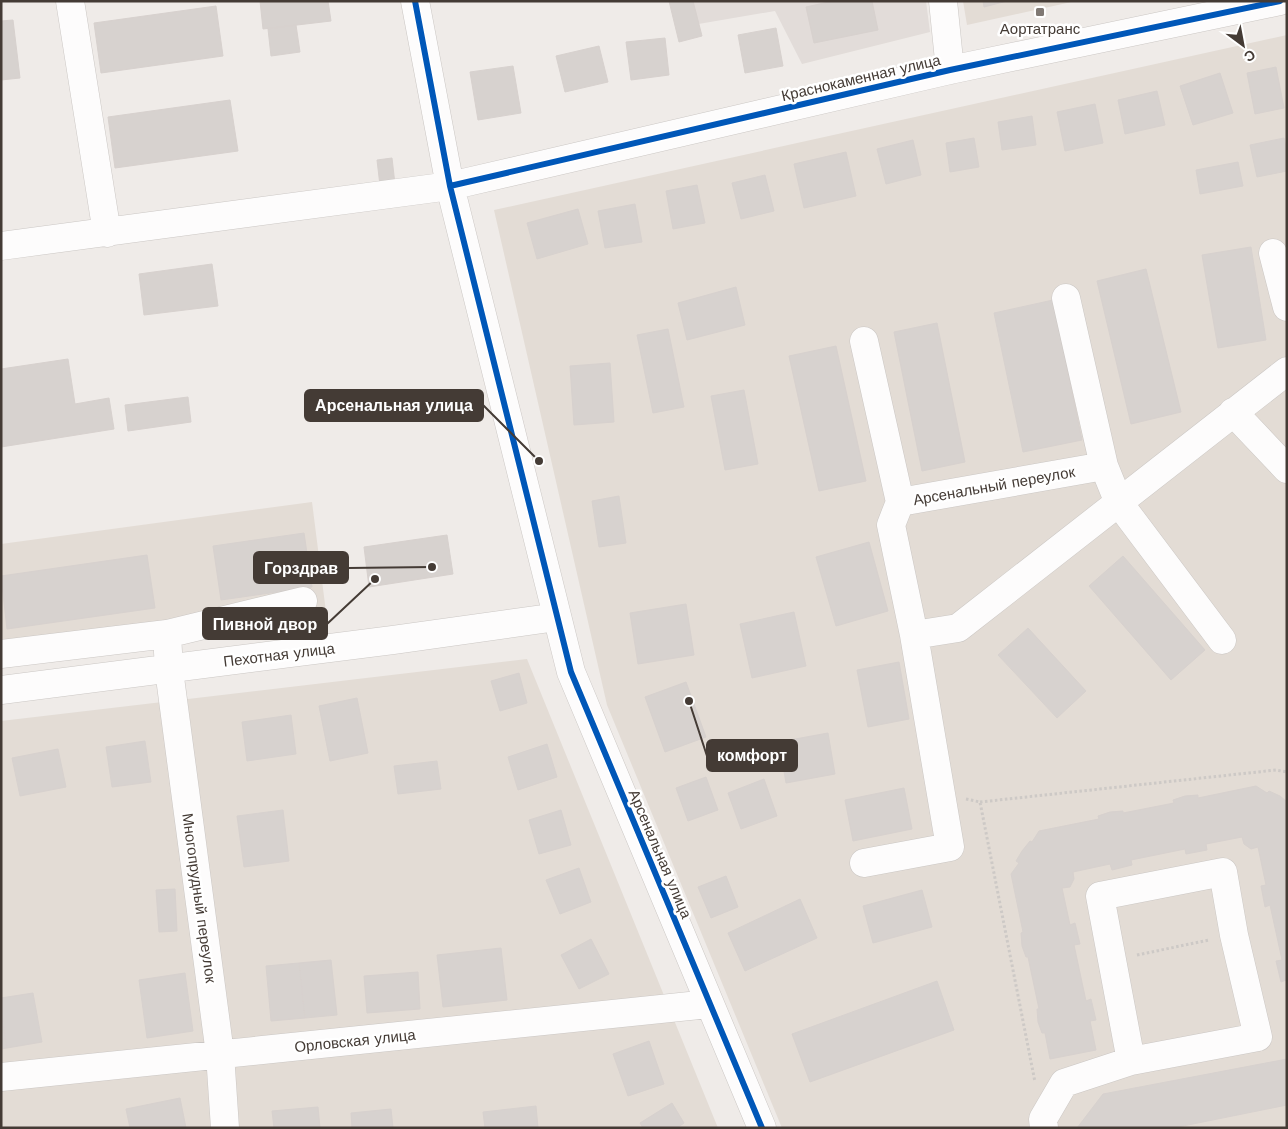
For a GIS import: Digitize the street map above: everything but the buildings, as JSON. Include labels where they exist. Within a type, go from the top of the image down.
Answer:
[{"type":"street","points":[[70,1],[107,233]]},
{"type":"street","name":"Арсенальная улица","points":[[415,1],[450,186],[571,672],[762,1128]]},
{"type":"street","points":[[943,1],[950,70]]},
{"type":"street","name":"Краснокаменная улица","points":[[1,246],[450,186],[950,70],[1280,1]]},
{"type":"street","points":[[1273,253],[1287,308]]},
{"type":"street","points":[[1066,298],[1104,466],[1119,502],[1222,640]]},
{"type":"street","points":[[864,341],[900,502]]},
{"type":"street","points":[[914,635],[958,628],[1287,370]]},
{"type":"street","points":[[1233,412],[1287,469]]},
{"type":"street","name":"Арсенальный переулок","points":[[864,863],[950,847],[914,635],[891,525],[900,502],[1104,466]]},
{"type":"street","points":[[1,654],[167,634],[303,601]]},
{"type":"street","name":"Пехотная улица","points":[[1,690],[169,670],[557,617]]},
{"type":"street","name":"Многопрудный переулок","points":[[167,634],[169,670],[220,1054],[225,1128]]},
{"type":"street","points":[[1043,1123],[1064,1083],[1131,1061],[1258,1037],[1234,935],[1222,872],[1100,896],[1131,1061]]},
{"type":"street","name":"Орловская улица","points":[[1,1077],[709,1004]]},
{"type":"path","points":[[940,789],[960,798],[980,802],[1276,770],[1287,772]]},
{"type":"path","points":[[980,802],[1043,1123]]},
{"type":"path","points":[[1112,960],[1234,935]]},
{"type":"shaded area","points":[[673,1],[926,1],[930,32],[802,64],[775,11],[681,27]]},
{"type":"shaded area","points":[[963,1],[1076,1],[967,25]]},
{"type":"shaded area","points":[[1287,35],[1287,1128],[782,1128],[607,705],[494,210]]},
{"type":"shaded area","points":[[312,502],[326,612],[1,655],[1,544]]},
{"type":"shaded area","points":[[527,659],[718,1128],[1,1128],[1,721]]},
{"type":"cycle path","points":[[415,1],[450,186],[571,672],[762,1128]]},
{"type":"cycle path","points":[[450,186],[950,70],[1280,1]]},
{"type":"place","name":"Аортатранс","points":[[1040,12]]},
{"type":"place","name":"Арсенальная улица","points":[[539,461]]},
{"type":"place","name":"Горздрав","points":[[432,567]]},
{"type":"place","name":"Пивной двор","points":[[375,579]]},
{"type":"place","name":"комфорт","points":[[689,701]]}]
